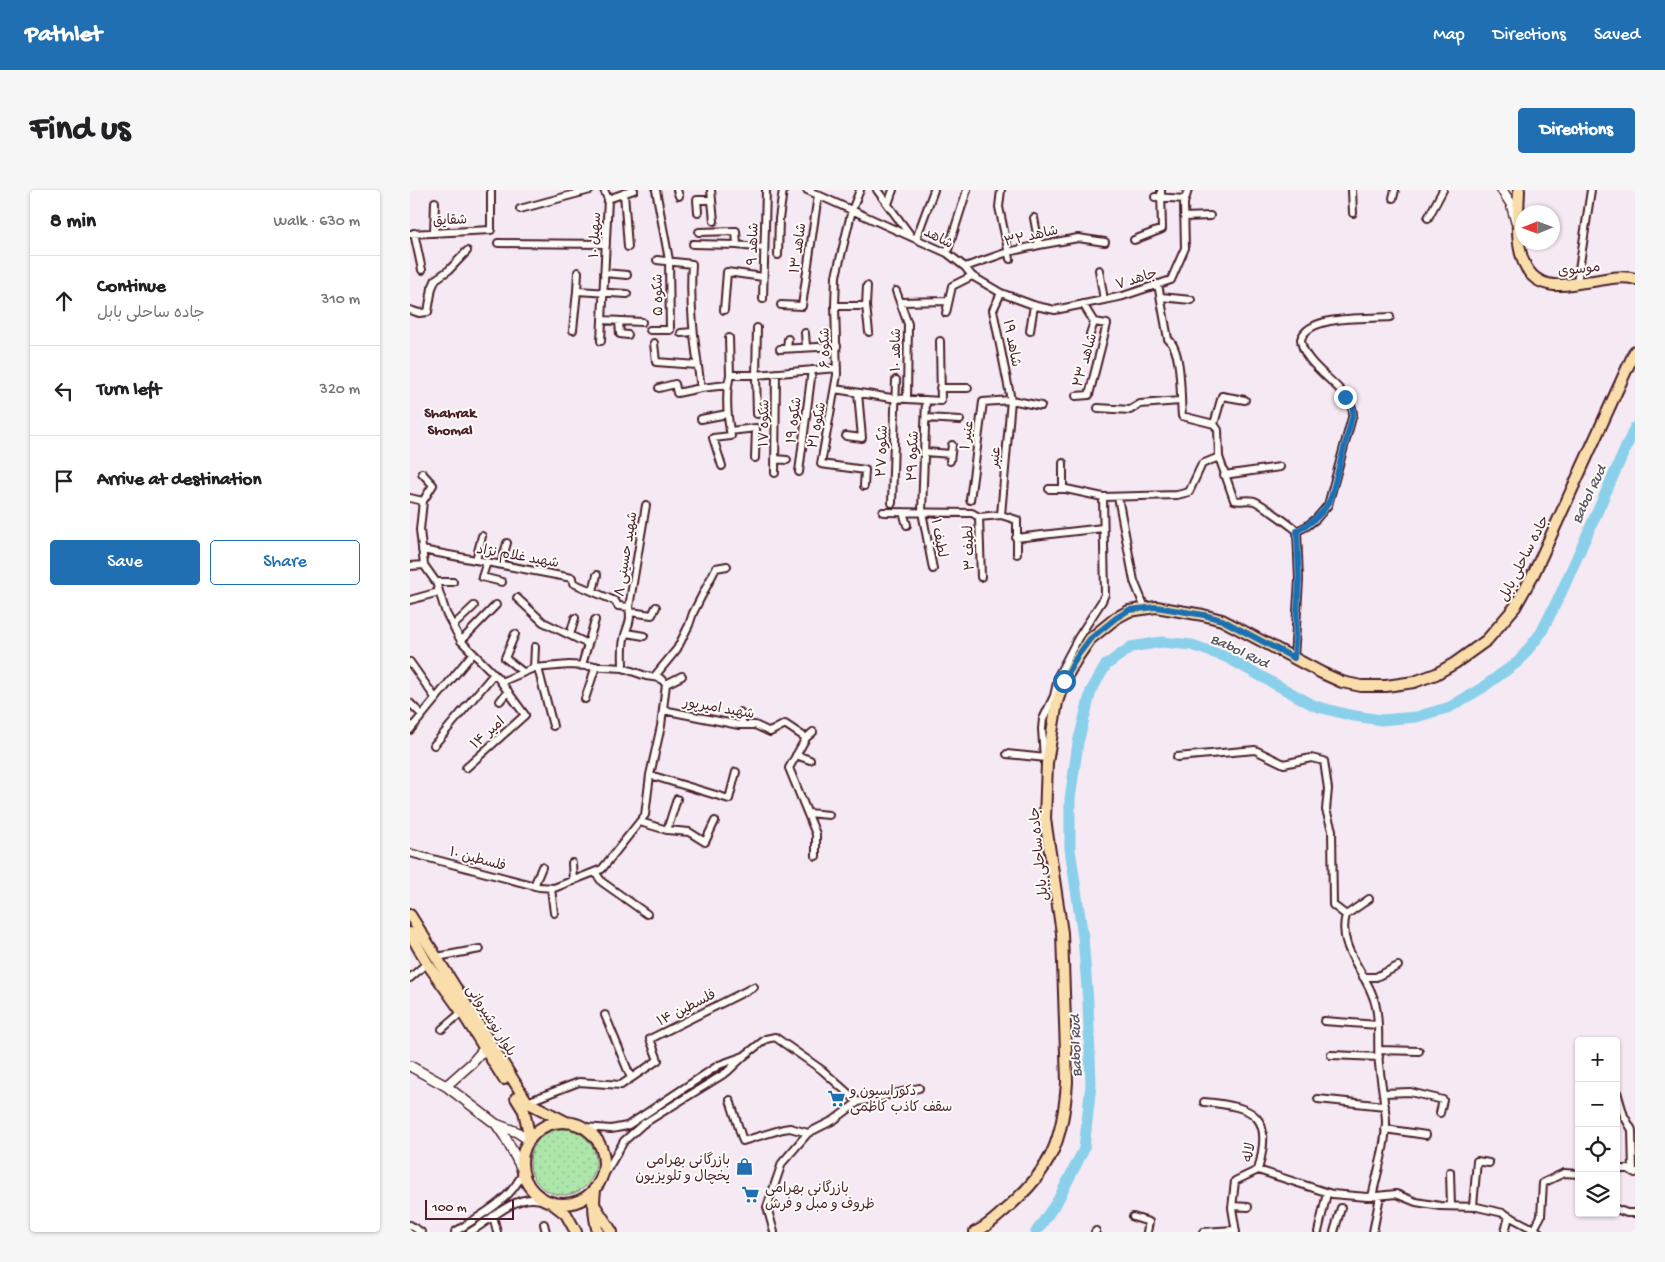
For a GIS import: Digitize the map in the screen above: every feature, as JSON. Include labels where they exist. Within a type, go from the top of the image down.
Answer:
[{"type":"main road","points":[[1502,190],[1511,204],[1515,218]]},
{"type":"main road","name":"موسوی","points":[[1518,205],[1519,190]]},
{"type":"main road","name":"موسوی","points":[[1520,250],[1525,267],[1533,276],[1543,282],[1554,285],[1621,277],[1634,278]]},
{"type":"main road","name":"جاده ساحلی بابل","points":[[975,1232],[1020,1197],[1035,1181],[1053,1154],[1066,1100],[1068,1082],[1062,933],[1045,819],[1046,758],[1057,702],[1064,681],[1076,658],[1090,639],[1129,610],[1156,607],[1222,620],[1342,682],[1361,686],[1386,686],[1414,682],[1436,674],[1487,640],[1515,608],[1534,574],[1635,351]]},
{"type":"main road","name":"بلوار نوشیروانی","points":[[410,914],[437,957],[525,1111],[529,1139]]},
{"type":"main road","name":"بلوار نوشیروانی","points":[[410,933],[427,963],[462,1012],[525,1111]]},
{"type":"main road","points":[[446,1086],[472,1064],[485,1048]]},
{"type":"main road","points":[[410,1066],[446,1086],[496,1124],[518,1132],[529,1139]]},
{"type":"main road","points":[[518,1132],[522,1128],[525,1111],[584,1127],[593,1134],[602,1149],[605,1166],[603,1177],[595,1190],[586,1198],[576,1203],[564,1205],[549,1202]]},
{"type":"main road","points":[[522,1170],[522,1158],[529,1139],[546,1126],[556,1122],[566,1122]]},
{"type":"main road","points":[[496,1124],[505,1137],[527,1184],[535,1194],[566,1214],[576,1232]]},
{"type":"main road","points":[[595,1190],[594,1219],[598,1232]]},
{"type":"main road","points":[[594,1203],[612,1232]]},
{"type":"street","name":"شقايق","points":[[412,233],[491,230],[491,190]]},
{"type":"street","points":[[520,210],[590,190]]},
{"type":"street","points":[[604,190],[608,199],[620,193],[634,190]]},
{"type":"street","name":"شکوه ۵","points":[[650,330],[670,330],[669,260],[656,190]]},
{"type":"street","points":[[712,190],[714,221]]},
{"type":"street","name":"شاهد ۹","points":[[763,299],[766,190]]},
{"type":"street","points":[[778,255],[779,219],[783,190]]},
{"type":"street","name":"شاهد","points":[[807,190],[821,194],[947,253],[972,276],[1001,293],[1034,305],[1055,310]]},
{"type":"street","name":"شکوه ۶","points":[[835,389],[837,368],[836,276],[852,210],[860,190]]},
{"type":"street","points":[[877,190],[914,238],[934,190]]},
{"type":"street","points":[[888,204],[893,190]]},
{"type":"street","points":[[947,253],[967,190]]},
{"type":"street","points":[[1001,190],[999,207],[1010,259]]},
{"type":"street","name":"جاهد ۷","points":[[1055,310],[1123,296],[1171,280],[1185,248],[1184,217],[1185,199],[1188,190]]},
{"type":"street","points":[[1352,190],[1353,213]]},
{"type":"street","points":[[1393,198],[1395,190]]},
{"type":"street","points":[[1428,218],[1443,190]]},
{"type":"street","points":[[1578,283],[1590,190]]},
{"type":"street","points":[[620,193],[628,247]]},
{"type":"street","name":"شاهد ۱۳","points":[[781,305],[789,308],[802,306],[821,194]]},
{"type":"street","points":[[1134,240],[1162,229],[1159,195],[1185,199]]},
{"type":"street","name":"سهیل ۱۰","points":[[601,341],[608,199]]},
{"type":"street","points":[[698,212],[697,200],[712,200]]},
{"type":"street","points":[[434,232],[435,202]]},
{"type":"street","points":[[1184,217],[1210,216]]},
{"type":"street","points":[[1034,218],[1039,245]]},
{"type":"street","points":[[699,232],[736,231],[737,245]]},
{"type":"street","points":[[412,233],[422,270]]},
{"type":"street","name":"شاهد ۳۲","points":[[965,268],[1008,252],[1039,245],[1078,238],[1105,242]]},
{"type":"street","points":[[498,243],[606,244]]},
{"type":"street","points":[[693,244],[764,248]]},
{"type":"street","points":[[410,310],[419,313],[428,312],[432,288],[436,279],[449,270],[467,251]]},
{"type":"street","points":[[658,260],[692,264],[690,291],[700,388]]},
{"type":"street","points":[[1099,270],[1104,300]]},
{"type":"street","points":[[573,330],[578,272]]},
{"type":"street","points":[[724,310],[728,272],[763,277]]},
{"type":"street","name":"سهیل ۱۰","points":[[604,273],[627,275]]},
{"type":"street","points":[[946,313],[952,286],[972,276]]},
{"type":"street","points":[[1158,284],[1168,339],[1173,343],[1179,366],[1182,416],[1214,424],[1218,430],[1219,457],[1234,500],[1260,502],[1297,531],[1299,580],[1294,658]]},
{"type":"street","points":[[867,286],[866,306],[869,332]]},
{"type":"street","points":[[576,290],[627,294]]},
{"type":"street","name":"شاهد ۱۰","points":[[896,291],[908,324],[907,399]]},
{"type":"street","name":"شاهد ۱۹","points":[[1001,293],[993,310],[1011,400]]},
{"type":"street","points":[[1160,298],[1191,300]]},
{"type":"street","points":[[901,302],[948,301]]},
{"type":"street","name":"شاهد ۲۳","points":[[1076,396],[1089,395],[1107,324],[1094,322],[1083,304]]},
{"type":"street","points":[[1030,332],[1034,305]]},
{"type":"street","points":[[835,306],[866,306]]},
{"type":"street","points":[[1297,531],[1316,519],[1328,505],[1353,414],[1351,404],[1305,352],[1301,344],[1303,334],[1312,326],[1333,321],[1390,317]]},
{"type":"street","points":[[602,320],[642,322]]},
{"type":"street","points":[[620,320],[620,334],[628,334]]},
{"type":"street","points":[[1090,334],[1094,322]]},
{"type":"street","points":[[757,328],[757,414]]},
{"type":"street","points":[[681,333],[693,332]]},
{"type":"street","points":[[805,333],[806,348]]},
{"type":"street","points":[[722,466],[713,438],[730,436],[727,414],[727,386],[730,375],[729,338]]},
{"type":"street","points":[[788,339],[783,348],[837,346]]},
{"type":"street","points":[[835,389],[893,398],[941,401],[940,341]]},
{"type":"street","points":[[654,343],[656,362],[698,365]]},
{"type":"street","points":[[730,375],[756,375],[837,368]]},
{"type":"street","name":"شکوه ۱۹","points":[[799,472],[812,370]]},
{"type":"street","name":"شکوه ۱۷","points":[[775,474],[776,373]]},
{"type":"street","name":"شکوه ۲۷","points":[[892,503],[893,398],[896,380]]},
{"type":"street","points":[[659,388],[675,384],[677,393],[700,388],[727,386]]},
{"type":"street","points":[[940,388],[968,388]]},
{"type":"street","name":"شکوه ۲۱","points":[[835,389],[821,464],[865,470],[864,486]]},
{"type":"street","points":[[846,436],[862,438],[858,393]]},
{"type":"street","points":[[1214,424],[1222,396],[1245,400]]},
{"type":"street","name":"شکوه ۲۹","points":[[922,512],[926,400]]},
{"type":"street","points":[[1011,400],[1041,406]]},
{"type":"street","name":"عنیر ۱","points":[[970,500],[983,402],[1011,400]]},
{"type":"street","name":"عنبر","points":[[1001,515],[1011,400]]},
{"type":"street","points":[[1098,408],[1130,410],[1140,404],[1180,401]]},
{"type":"street","points":[[701,419],[727,414]]},
{"type":"street","points":[[926,418],[960,420]]},
{"type":"street","points":[[730,431],[756,428],[755,458]]},
{"type":"street","points":[[925,452],[950,458],[952,446]]},
{"type":"street","points":[[1048,489],[1063,489],[1102,497],[1177,496],[1189,492],[1202,464],[1219,457]]},
{"type":"street","points":[[775,459],[787,460]]},
{"type":"street","points":[[1063,464],[1063,489]]},
{"type":"street","points":[[1224,475],[1280,467]]},
{"type":"street","points":[[422,473],[433,485],[423,501],[420,530],[424,565],[436,582],[438,592],[461,642],[508,691],[500,701]]},
{"type":"street","points":[[1008,754],[1046,758],[1042,719],[1054,696],[1059,674],[1075,642],[1105,594],[1102,497]]},
{"type":"street","points":[[1118,497],[1134,581],[1145,608]]},
{"type":"street","points":[[410,498],[423,501]]},
{"type":"street","name":"شهید حسینی ۸","points":[[623,668],[623,649],[626,633],[632,618],[630,610],[646,505]]},
{"type":"street","points":[[883,512],[972,513],[979,517],[1001,515],[1017,520],[1017,554]]},
{"type":"street","points":[[903,512],[907,525]]},
{"type":"street","name":"لطیف ۱","points":[[922,512],[933,569]]},
{"type":"street","name":"لطیف ۳","points":[[979,517],[981,577]]},
{"type":"street","points":[[1016,538],[1103,528]]},
{"type":"street","points":[[476,560],[482,536]]},
{"type":"street","points":[[501,564],[507,543]]},
{"type":"street","name":"شهید غلام نژاد","points":[[422,550],[572,578],[573,583],[616,601],[618,606],[630,610]]},
{"type":"street","points":[[486,562],[482,577],[502,582]]},
{"type":"street","points":[[410,566],[424,565]]},
{"type":"street","points":[[654,677],[677,649],[716,568],[727,566]]},
{"type":"street","points":[[592,591],[597,575]]},
{"type":"street","points":[[436,582],[453,582]]},
{"type":"street","points":[[410,600],[438,592]]},
{"type":"street","points":[[517,598],[543,622],[588,644]]},
{"type":"street","points":[[461,642],[496,605]]},
{"type":"street","points":[[453,626],[474,606]]},
{"type":"street","points":[[630,610],[652,615],[656,607]]},
{"type":"street","points":[[570,635],[575,618]]},
{"type":"street","points":[[582,666],[595,620]]},
{"type":"street","points":[[626,633],[644,636]]},
{"type":"street","points":[[515,634],[505,658],[523,672]]},
{"type":"street","points":[[535,647],[536,668],[553,726]]},
{"type":"street","points":[[410,729],[473,653]]},
{"type":"street","points":[[410,662],[436,699]]},
{"type":"street","points":[[500,682],[536,668],[569,664],[623,668],[660,678],[666,684]]},
{"type":"street","points":[[585,700],[596,666]]},
{"type":"street","points":[[434,745],[493,674]]},
{"type":"street","points":[[666,684],[682,676]]},
{"type":"street","points":[[554,913],[551,888],[602,869],[646,815],[650,776],[661,726],[666,684]]},
{"type":"street","name":"امیر ۱۴","points":[[466,768],[525,715],[508,691]]},
{"type":"street","points":[[410,703],[422,715]]},
{"type":"street","name":"شهید امیرپور","points":[[663,710],[743,725],[755,724],[770,732],[786,724],[806,738]]},
{"type":"street","points":[[740,712],[743,725]]},
{"type":"street","points":[[813,732],[806,738],[789,768],[816,834],[816,856]]},
{"type":"street","points":[[1177,758],[1254,750],[1284,764],[1311,758],[1324,761],[1328,789],[1326,810],[1332,830],[1333,905],[1346,915]]},
{"type":"street","points":[[796,755],[810,760]]},
{"type":"street","points":[[650,776],[728,799],[736,772]]},
{"type":"street","points":[[667,830],[677,800]]},
{"type":"street","points":[[808,813],[829,815]]},
{"type":"street","points":[[640,822],[667,830],[689,832],[705,842],[715,821]]},
{"type":"street","name":"فلسطین ۱۰","points":[[410,852],[536,886],[551,888]]},
{"type":"street","points":[[572,863],[573,880]]},
{"type":"street","points":[[536,886],[542,867]]},
{"type":"street","points":[[595,872],[602,882],[647,914]]},
{"type":"street","points":[[1369,899],[1346,915],[1343,925],[1351,957],[1370,989],[1376,1005],[1384,1093],[1385,1128],[1372,1197]]},
{"type":"street","points":[[437,957],[480,950]]},
{"type":"street","points":[[410,978],[427,963]]},
{"type":"street","points":[[1362,977],[1376,977],[1398,966]]},
{"type":"street","name":"فلسطین ۱۴","points":[[525,1111],[579,1082],[621,1085],[658,1060],[650,1039],[754,987]]},
{"type":"street","points":[[442,1029],[462,1012]]},
{"type":"street","points":[[605,1015],[632,1078]]},
{"type":"street","points":[[1324,1021],[1378,1025]]},
{"type":"street","points":[[603,1177],[624,1141],[643,1124],[727,1072],[766,1039],[775,1037],[822,1070],[858,1102]]},
{"type":"street","points":[[1331,1055],[1379,1054],[1419,1050]]},
{"type":"street","points":[[584,1127],[611,1129],[627,1126],[719,1065],[744,1056]]},
{"type":"street","points":[[774,1232],[767,1206],[782,1163],[808,1133],[834,1120],[858,1102],[919,1088]]},
{"type":"street","points":[[1384,1093],[1410,1092],[1443,1100],[1440,1113]]},
{"type":"street","points":[[1318,1099],[1384,1106]]},
{"type":"street","points":[[730,1100],[743,1142],[790,1128],[808,1133]]},
{"type":"street","name":"لاله","points":[[1204,1102],[1234,1105],[1255,1115],[1264,1128],[1263,1153],[1258,1170],[1235,1181],[1232,1206],[1235,1231]]},
{"type":"street","points":[[1620,1102],[1624,1116],[1632,1130],[1634,1172],[1628,1169],[1620,1169]]},
{"type":"street","points":[[1385,1128],[1426,1135]]},
{"type":"street","points":[[1473,1206],[1477,1161],[1489,1163]]},
{"type":"street","points":[[455,1232],[498,1203],[514,1189],[522,1170]]},
{"type":"street","points":[[1258,1170],[1327,1193],[1372,1197],[1396,1194],[1416,1202],[1451,1206],[1473,1206],[1503,1213],[1537,1230],[1541,1216],[1543,1184],[1564,1173],[1575,1174]]},
{"type":"street","points":[[1450,1172],[1451,1206]]},
{"type":"street","points":[[1318,1232],[1327,1193]]},
{"type":"street","points":[[1374,1232],[1380,1196]]},
{"type":"street","points":[[470,1232],[502,1210],[532,1198],[549,1202]]},
{"type":"street","points":[[498,1203],[502,1210]]},
{"type":"street","points":[[1232,1206],[1248,1207]]},
{"type":"street","points":[[1334,1232],[1341,1208]]},
{"type":"street","points":[[1620,1210],[1635,1213]]},
{"type":"street","points":[[493,1216],[497,1232]]},
{"type":"street","points":[[1505,1232],[1509,1216]]},
{"type":"street","points":[[1133,1217],[1149,1222],[1147,1232]]},
{"type":"street","points":[[544,1224],[546,1232]]},
{"type":"street","points":[[410,1225],[421,1232]]},
{"type":"street","points":[[1203,1232],[1235,1231]]},
{"type":"green space","points":[[563,1129],[576,1132],[586,1139],[593,1149],[596,1162],[593,1175],[586,1185],[576,1192],[563,1195],[550,1192],[540,1185],[533,1175],[530,1162],[533,1149],[540,1139],[550,1132]]},
{"type":"waterway","name":"Babol Rud","points":[[1036,1232],[1058,1200],[1084,1149],[1091,1084],[1088,1002],[1083,937],[1070,849],[1070,799],[1078,743],[1091,691],[1106,665],[1131,647],[1162,642],[1192,645],[1226,657],[1315,706],[1349,715],[1381,720],[1416,717],[1450,707],[1482,688],[1519,661],[1541,633],[1562,591],[1635,427]]},
{"type":"place","name":"دکوراسیون و سقف کاذب کاظمی","points":[[836,1098]]},
{"type":"place","name":"بازرگانی بهرامی یخچال و تلویزیون","points":[[744,1167]]},
{"type":"place","name":"بازرگانی بهرامی ظروف و مبل و فرش","points":[[751,1195]]},
{"type":"district","name":"Shahrak Shomal","points":[[450,420]]},
{"type":"route","points":[[1064,681],[1076,658],[1090,639],[1116,618],[1129,610],[1156,607],[1222,620],[1294,658],[1299,580],[1297,531],[1316,519],[1328,505],[1331,497],[1353,414],[1353,408],[1345,397]]}]
